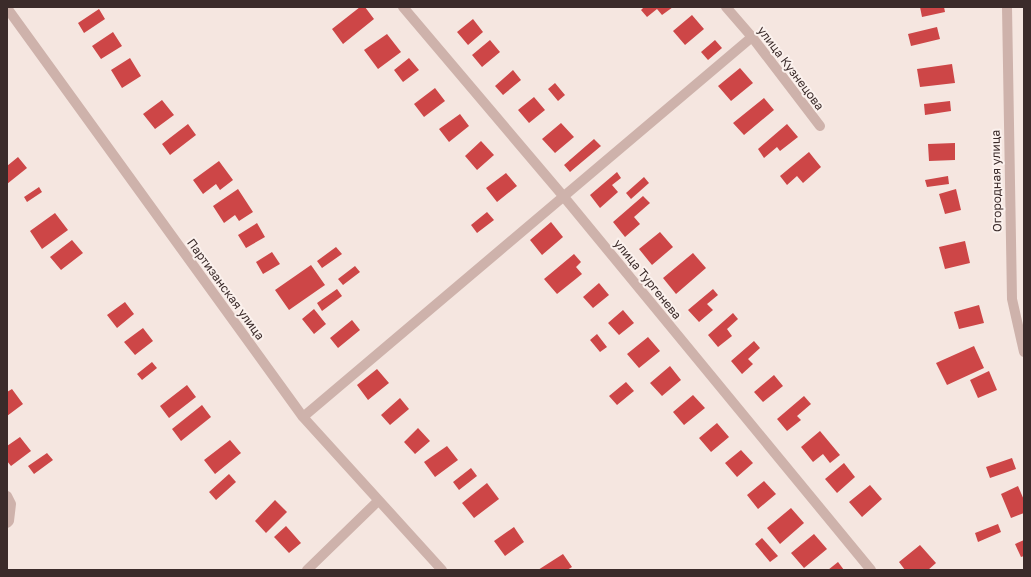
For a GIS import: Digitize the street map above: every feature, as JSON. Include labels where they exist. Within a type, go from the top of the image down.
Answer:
[{"type":"street","name":"улица Тургенева","points":[[402,7],[564,197],[871,570]]},
{"type":"street","name":"улица Кузнецова","points":[[726,7],[752,37],[820,126]]},
{"type":"street","name":"Огородная улица","points":[[1007,7],[1012,299],[1024,352]]},
{"type":"street","name":"Партизанская улица","points":[[7,8],[303,417],[442,570]]},
{"type":"street","points":[[303,417],[752,37]]},
{"type":"street","points":[[7,496],[11,504],[9,522],[7,523]]},
{"type":"street","points":[[307,570],[378,501]]},
{"type":"building","points":[[360,7],[365,7],[374,19],[343,44],[332,29]]},
{"type":"building","points":[[644,7],[673,7],[662,15],[657,9],[647,17],[641,10]]},
{"type":"building","points":[[920,7],[944,7],[945,12],[922,17]]},
{"type":"building","points":[[99,9],[105,19],[84,33],[78,23]]},
{"type":"building","points":[[692,15],[704,29],[685,45],[673,31]]},
{"type":"building","points":[[473,19],[483,32],[468,45],[457,32]]},
{"type":"building","points":[[937,27],[940,39],[911,46],[908,34]]},
{"type":"building","points":[[113,32],[122,46],[101,59],[92,46]]},
{"type":"building","points":[[387,34],[401,52],[378,69],[364,50]]},
{"type":"building","points":[[490,40],[500,52],[482,67],[472,55]]},
{"type":"building","points":[[715,40],[722,48],[708,60],[701,52]]},
{"type":"building","points":[[130,58],[141,76],[122,88],[111,70]]},
{"type":"building","points":[[409,58],[419,70],[403,82],[394,70]]},
{"type":"building","points":[[952,64],[955,83],[920,87],[917,69]]},
{"type":"building","points":[[740,68],[753,83],[731,101],[718,86]]},
{"type":"building","points":[[513,70],[521,80],[503,95],[495,86]]},
{"type":"building","points":[[555,83],[565,95],[558,101],[548,89]]},
{"type":"building","points":[[435,88],[445,101],[424,117],[414,104]]},
{"type":"building","points":[[534,97],[545,110],[529,123],[518,110]]},
{"type":"building","points":[[764,98],[774,110],[744,135],[733,123]]},
{"type":"building","points":[[162,100],[174,115],[155,129],[143,114]]},
{"type":"building","points":[[950,101],[951,111],[925,115],[924,104]]},
{"type":"building","points":[[460,114],[469,126],[449,142],[439,129]]},
{"type":"building","points":[[561,123],[574,137],[555,153],[542,139]]},
{"type":"building","points":[[188,124],[196,135],[170,155],[162,144]]},
{"type":"building","points":[[787,124],[798,137],[780,151],[777,147],[764,158],[758,149]]},
{"type":"building","points":[[594,139],[601,146],[570,172],[564,165]]},
{"type":"building","points":[[481,141],[494,155],[477,170],[465,156]]},
{"type":"building","points":[[955,143],[955,160],[929,161],[928,144]]},
{"type":"building","points":[[809,152],[821,167],[803,183],[797,176],[787,185],[780,176]]},
{"type":"building","points":[[18,157],[27,168],[7,184],[7,166]]},
{"type":"building","points":[[219,161],[233,180],[220,190],[216,184],[203,194],[193,180]]},
{"type":"building","points":[[617,172],[621,178],[612,185],[618,192],[600,208],[590,195]]},
{"type":"building","points":[[506,173],[517,186],[497,202],[486,188]]},
{"type":"building","points":[[948,176],[949,184],[927,187],[925,180]]},
{"type":"building","points":[[644,177],[649,183],[631,199],[626,193]]},
{"type":"building","points":[[39,187],[42,192],[27,202],[24,197]]},
{"type":"building","points":[[238,189],[253,212],[239,221],[235,215],[224,223],[213,206]]},
{"type":"building","points":[[956,189],[961,210],[945,214],[939,194]]},
{"type":"building","points":[[643,196],[650,203],[634,217],[640,224],[625,237],[613,222]]},
{"type":"building","points":[[487,212],[494,220],[477,233],[471,225]]},
{"type":"building","points":[[55,213],[68,230],[42,249],[30,231]]},
{"type":"building","points":[[551,222],[563,237],[542,255],[530,240]]},
{"type":"building","points":[[257,223],[265,237],[246,248],[238,235]]},
{"type":"building","points":[[660,232],[673,247],[652,265],[639,249]]},
{"type":"building","points":[[72,240],[83,253],[61,270],[50,257]]},
{"type":"building","points":[[965,241],[970,263],[945,269],[939,247]]},
{"type":"building","points":[[336,247],[342,254],[322,268],[317,261]]},
{"type":"building","points":[[272,252],[280,264],[263,274],[256,262]]},
{"type":"building","points":[[693,253],[706,268],[676,294],[663,278]]},
{"type":"building","points":[[574,254],[581,262],[576,267],[582,274],[557,294],[544,279]]},
{"type":"building","points":[[311,265],[325,285],[289,310],[275,290]]},
{"type":"building","points":[[355,266],[360,272],[343,285],[338,279]]},
{"type":"building","points":[[599,283],[609,295],[593,308],[583,297]]},
{"type":"building","points":[[337,289],[342,296],[322,311],[317,303]]},
{"type":"building","points":[[713,289],[718,295],[707,304],[713,310],[699,322],[688,310]]},
{"type":"building","points":[[125,302],[134,314],[117,328],[107,315]]},
{"type":"building","points":[[979,305],[984,323],[959,329],[954,312]]},
{"type":"building","points":[[314,309],[326,324],[314,334],[302,319]]},
{"type":"building","points":[[623,310],[634,323],[619,335],[608,323]]},
{"type":"building","points":[[733,313],[738,319],[727,329],[732,336],[718,347],[708,335]]},
{"type":"building","points":[[352,320],[360,330],[338,348],[330,338]]},
{"type":"building","points":[[143,328],[153,341],[135,355],[124,342]]},
{"type":"building","points":[[597,334],[607,347],[600,352],[590,340]]},
{"type":"building","points":[[648,337],[660,351],[639,368],[627,354]]},
{"type":"building","points":[[754,341],[760,348],[748,359],[753,364],[742,374],[731,361]]},
{"type":"building","points":[[974,346],[984,368],[947,385],[936,363]]},
{"type":"building","points":[[152,362],[157,368],[142,380],[137,374]]},
{"type":"building","points":[[670,366],[681,380],[662,396],[650,383]]},
{"type":"building","points":[[377,369],[389,383],[368,400],[357,385]]},
{"type":"building","points":[[989,371],[997,390],[978,398],[970,380]]},
{"type":"building","points":[[774,375],[783,386],[763,402],[754,392]]},
{"type":"building","points":[[626,382],[634,391],[617,405],[609,396]]},
{"type":"building","points":[[187,385],[196,397],[169,418],[160,406]]},
{"type":"building","points":[[12,389],[23,404],[7,416],[7,392]]},
{"type":"building","points":[[693,395],[705,408],[684,425],[673,412]]},
{"type":"building","points":[[804,396],[811,404],[797,416],[801,420],[787,431],[777,419]]},
{"type":"building","points":[[400,398],[409,409],[390,425],[381,415]]},
{"type":"building","points":[[202,405],[211,417],[181,441],[172,429]]},
{"type":"building","points":[[717,423],[729,437],[711,452],[699,438]]},
{"type":"building","points":[[418,428],[430,441],[415,454],[404,442]]},
{"type":"building","points":[[820,431],[840,455],[830,463],[823,454],[813,462],[801,447]]},
{"type":"building","points":[[20,437],[31,451],[11,466],[7,461],[7,446]]},
{"type":"building","points":[[230,440],[241,453],[215,474],[204,460]]},
{"type":"building","points":[[447,446],[458,460],[435,477],[424,462]]},
{"type":"building","points":[[741,450],[753,463],[737,477],[725,463]]},
{"type":"building","points":[[47,453],[53,460],[34,474],[28,466]]},
{"type":"building","points":[[1012,458],[1016,469],[990,478],[986,467]]},
{"type":"building","points":[[844,463],[855,477],[837,493],[825,479]]},
{"type":"building","points":[[471,468],[477,476],[459,490],[453,482]]},
{"type":"building","points":[[229,474],[236,482],[216,500],[209,492]]},
{"type":"building","points":[[764,481],[776,494],[758,509],[747,495]]},
{"type":"building","points":[[487,483],[499,499],[474,518],[462,503]]},
{"type":"building","points":[[870,485],[882,499],[862,517],[849,502]]},
{"type":"building","points":[[1018,486],[1024,500],[1024,513],[1011,518],[1001,494]]},
{"type":"building","points":[[275,500],[287,512],[266,533],[255,521]]},
{"type":"building","points":[[791,508],[804,523],[780,544],[767,528]]},
{"type":"building","points":[[998,524],[1001,532],[978,542],[975,533]]},
{"type":"building","points":[[286,526],[301,543],[289,553],[274,537]]},
{"type":"building","points":[[514,527],[524,542],[505,556],[494,541]]},
{"type":"building","points":[[814,534],[827,549],[804,568],[791,553]]},
{"type":"building","points":[[762,538],[778,556],[770,562],[755,544]]},
{"type":"building","points":[[1024,540],[1024,556],[1021,557],[1015,544]]},
{"type":"building","points":[[920,545],[936,563],[928,570],[905,570],[899,562]]},
{"type":"building","points":[[563,554],[572,567],[567,570],[538,570]]},
{"type":"building","points":[[838,562],[844,570],[828,570]]}]
